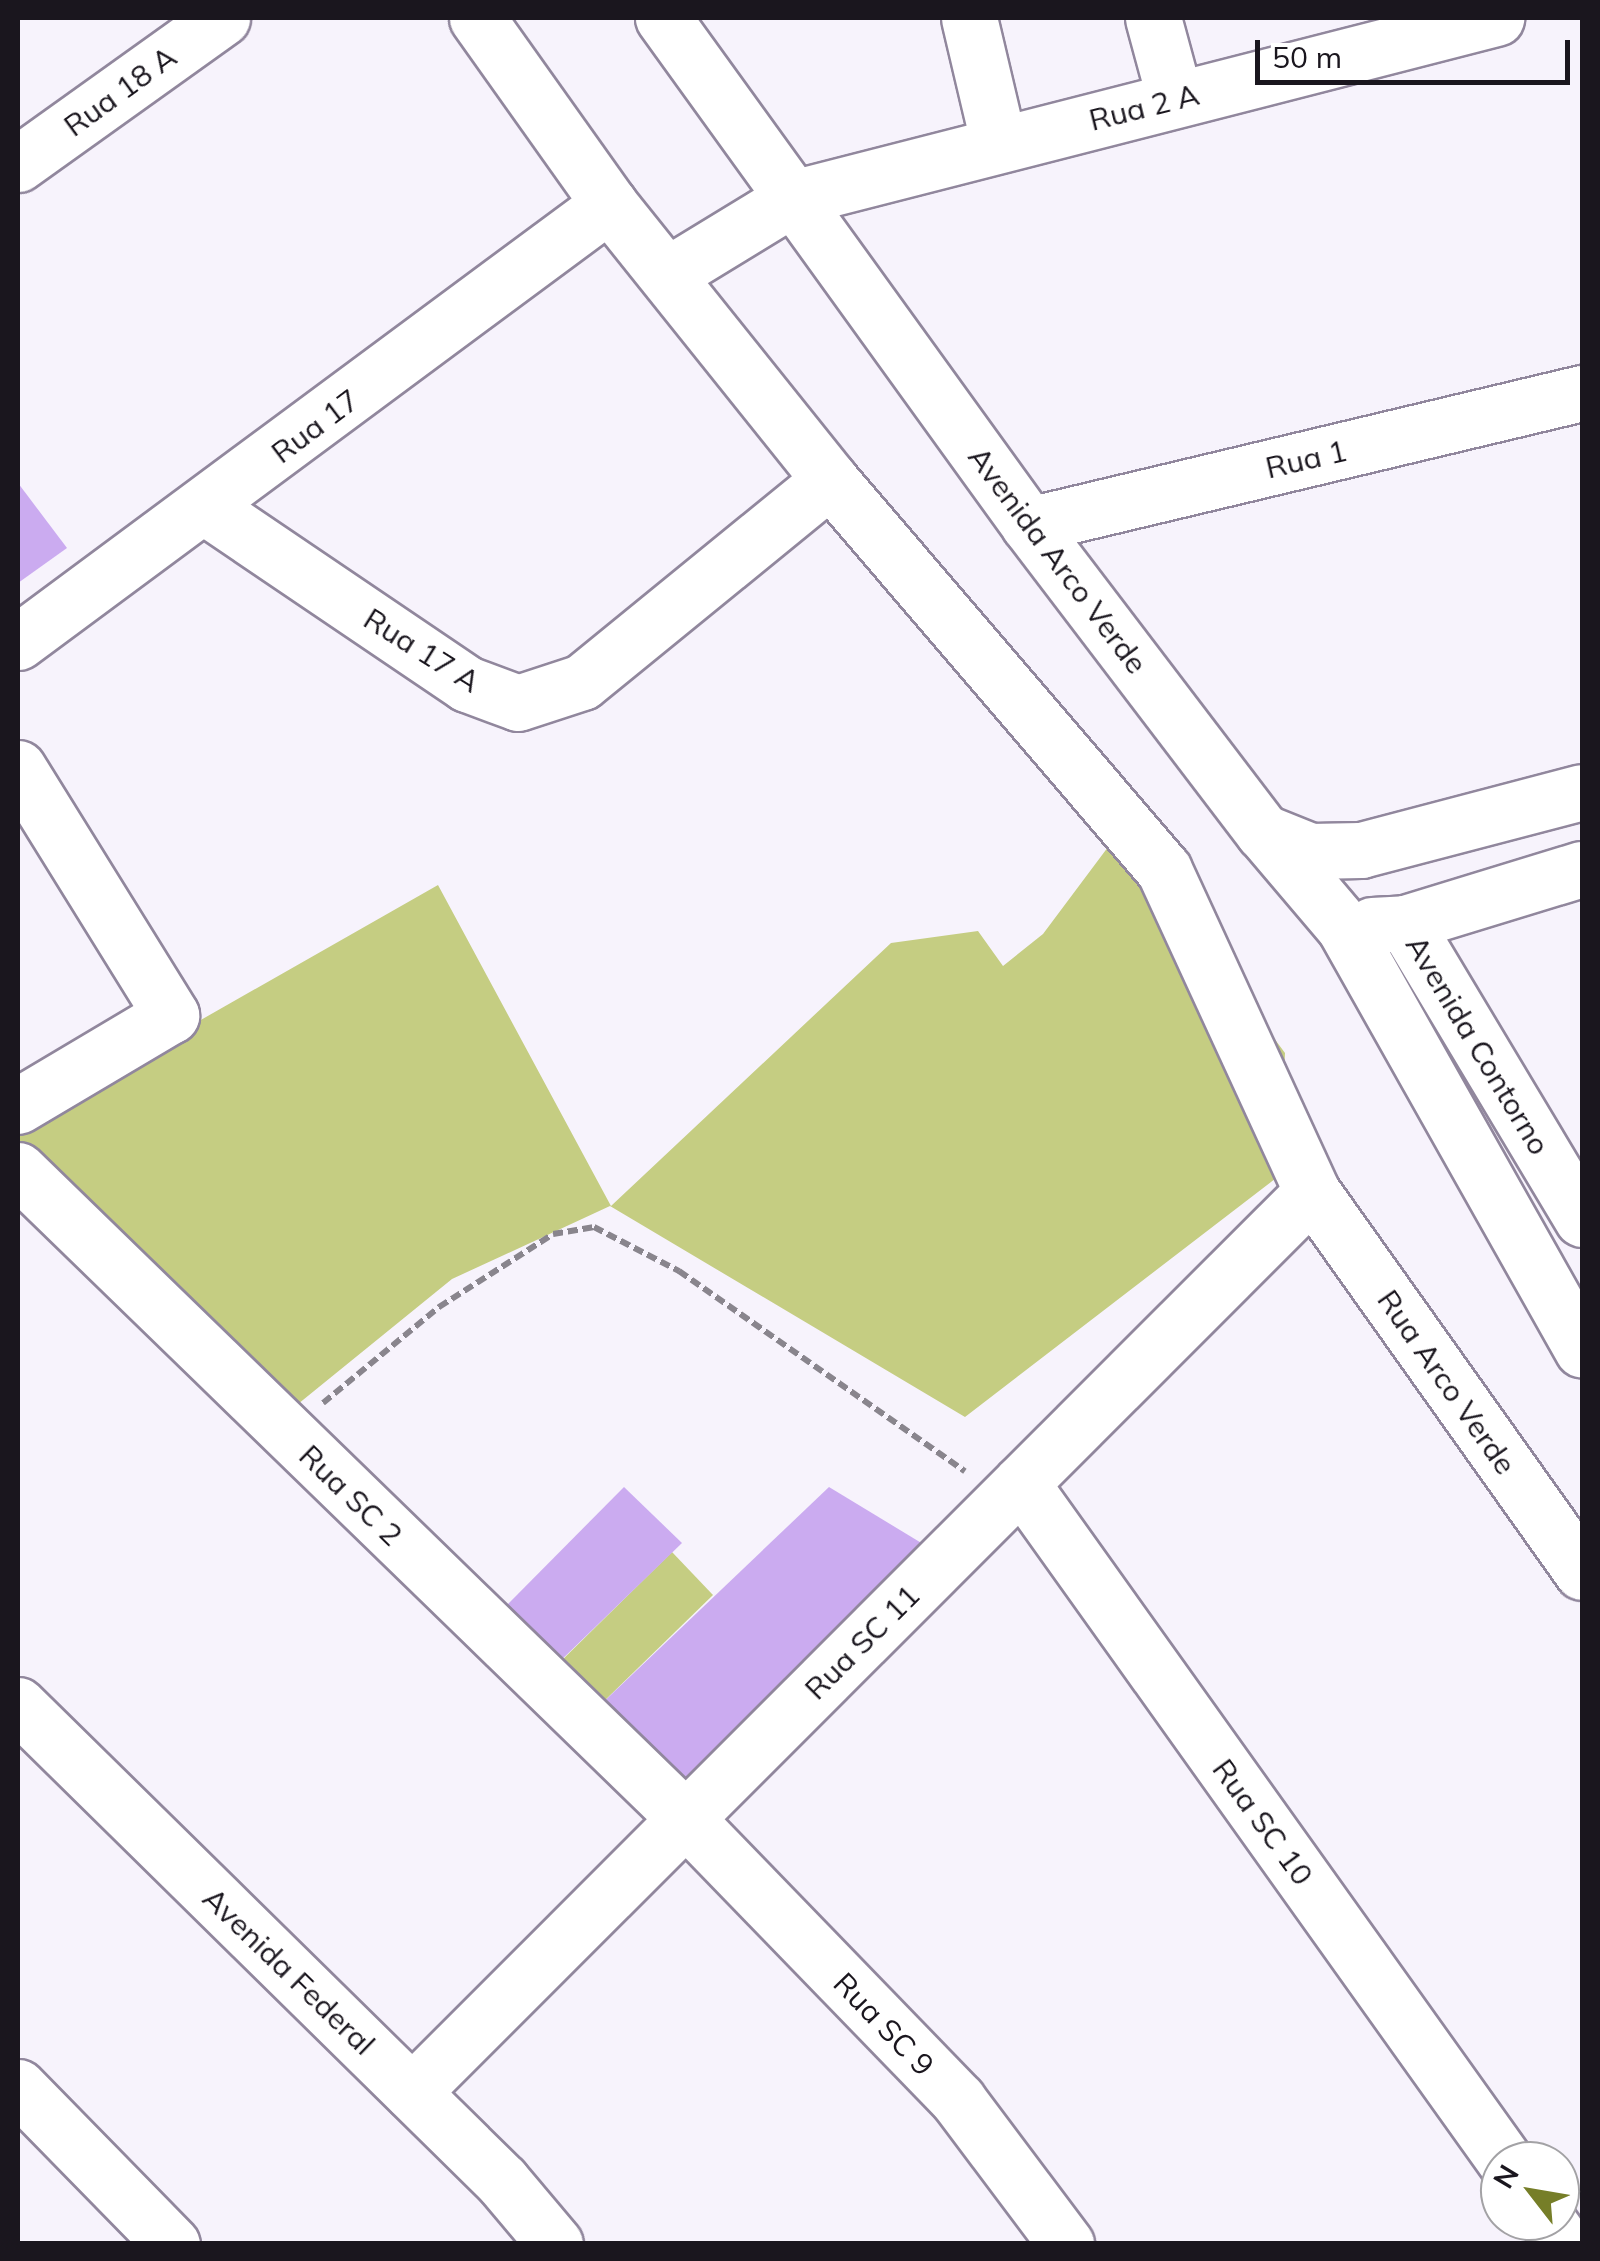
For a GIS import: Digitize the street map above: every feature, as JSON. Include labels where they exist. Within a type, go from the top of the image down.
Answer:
[{"type":"street","name":"Rua 18 A","points":[[18,164],[222,18]]},
{"type":"street","points":[[477,18],[609,204],[830,480]]},
{"type":"street","name":"Avenida Arco Verde","points":[[663,18],[1029,525],[1263,832]]},
{"type":"street","points":[[969,18],[999,144]]},
{"type":"street","points":[[1152,18],[1175,99]]},
{"type":"street","name":"Rua 2 A","points":[[667,275],[793,198],[1496,18]]},
{"type":"street","name":"Rua 17","points":[[18,642],[207,508],[609,204]]},
{"type":"street","name":"Rua 1","points":[[1029,525],[1582,392]]},
{"type":"street","name":"Rua 17 A","points":[[207,508],[467,684],[518,703],[582,682],[830,480]]},
{"type":"street","name":"Rua Arco Verde","points":[[830,480],[1164,870],[1312,1192],[1582,1572]]},
{"type":"street","points":[[18,768],[171,1015],[18,1106]]},
{"type":"street","points":[[1263,832],[1310,851],[1361,850],[1582,792]]},
{"type":"street","name":"Avenida Contorno","points":[[1263,832],[1344,927],[1582,1350]]},
{"type":"street","points":[[1344,927],[1404,923],[1582,869]]},
{"type":"street","name":"Avenida Contorno","points":[[1404,923],[1582,1219]]},
{"type":"street","name":"Rua SC 2","points":[[18,1170],[686,1818]]},
{"type":"street","name":"Rua SC 11","points":[[412,2092],[1312,1192]]},
{"type":"street","name":"Rua SC 10","points":[[1013,1491],[1490,2141]]},
{"type":"street","name":"Avenida Federal","points":[[18,1704],[412,2092],[555,2244]]},
{"type":"street","name":"Rua SC 9","points":[[686,1818],[958,2100],[1066,2244]]},
{"type":"street","points":[[18,2087],[172,2244]]},
{"type":"street","points":[[958,2100],[1026,2244]]},
{"type":"path","points":[[287,1432],[439,1308],[553,1234],[594,1227],[694,1281],[1013,1491]]},
{"type":"green space","points":[[1120,831],[1285,1053],[1280,1175],[965,1417],[610,1206],[452,1279],[282,1417],[18,1147],[18,1124],[438,885],[611,1206],[891,943],[978,931],[1003,966],[1043,934]]},
{"type":"green space","points":[[672,1552],[713,1595],[596,1709],[555,1667]]},
{"type":"building","points":[[18,483],[67,548],[18,583]]},
{"type":"building","points":[[624,1487],[682,1543],[554,1667],[501,1611]]},
{"type":"building","points":[[829,1487],[928,1547],[678,1797],[596,1709]]}]
